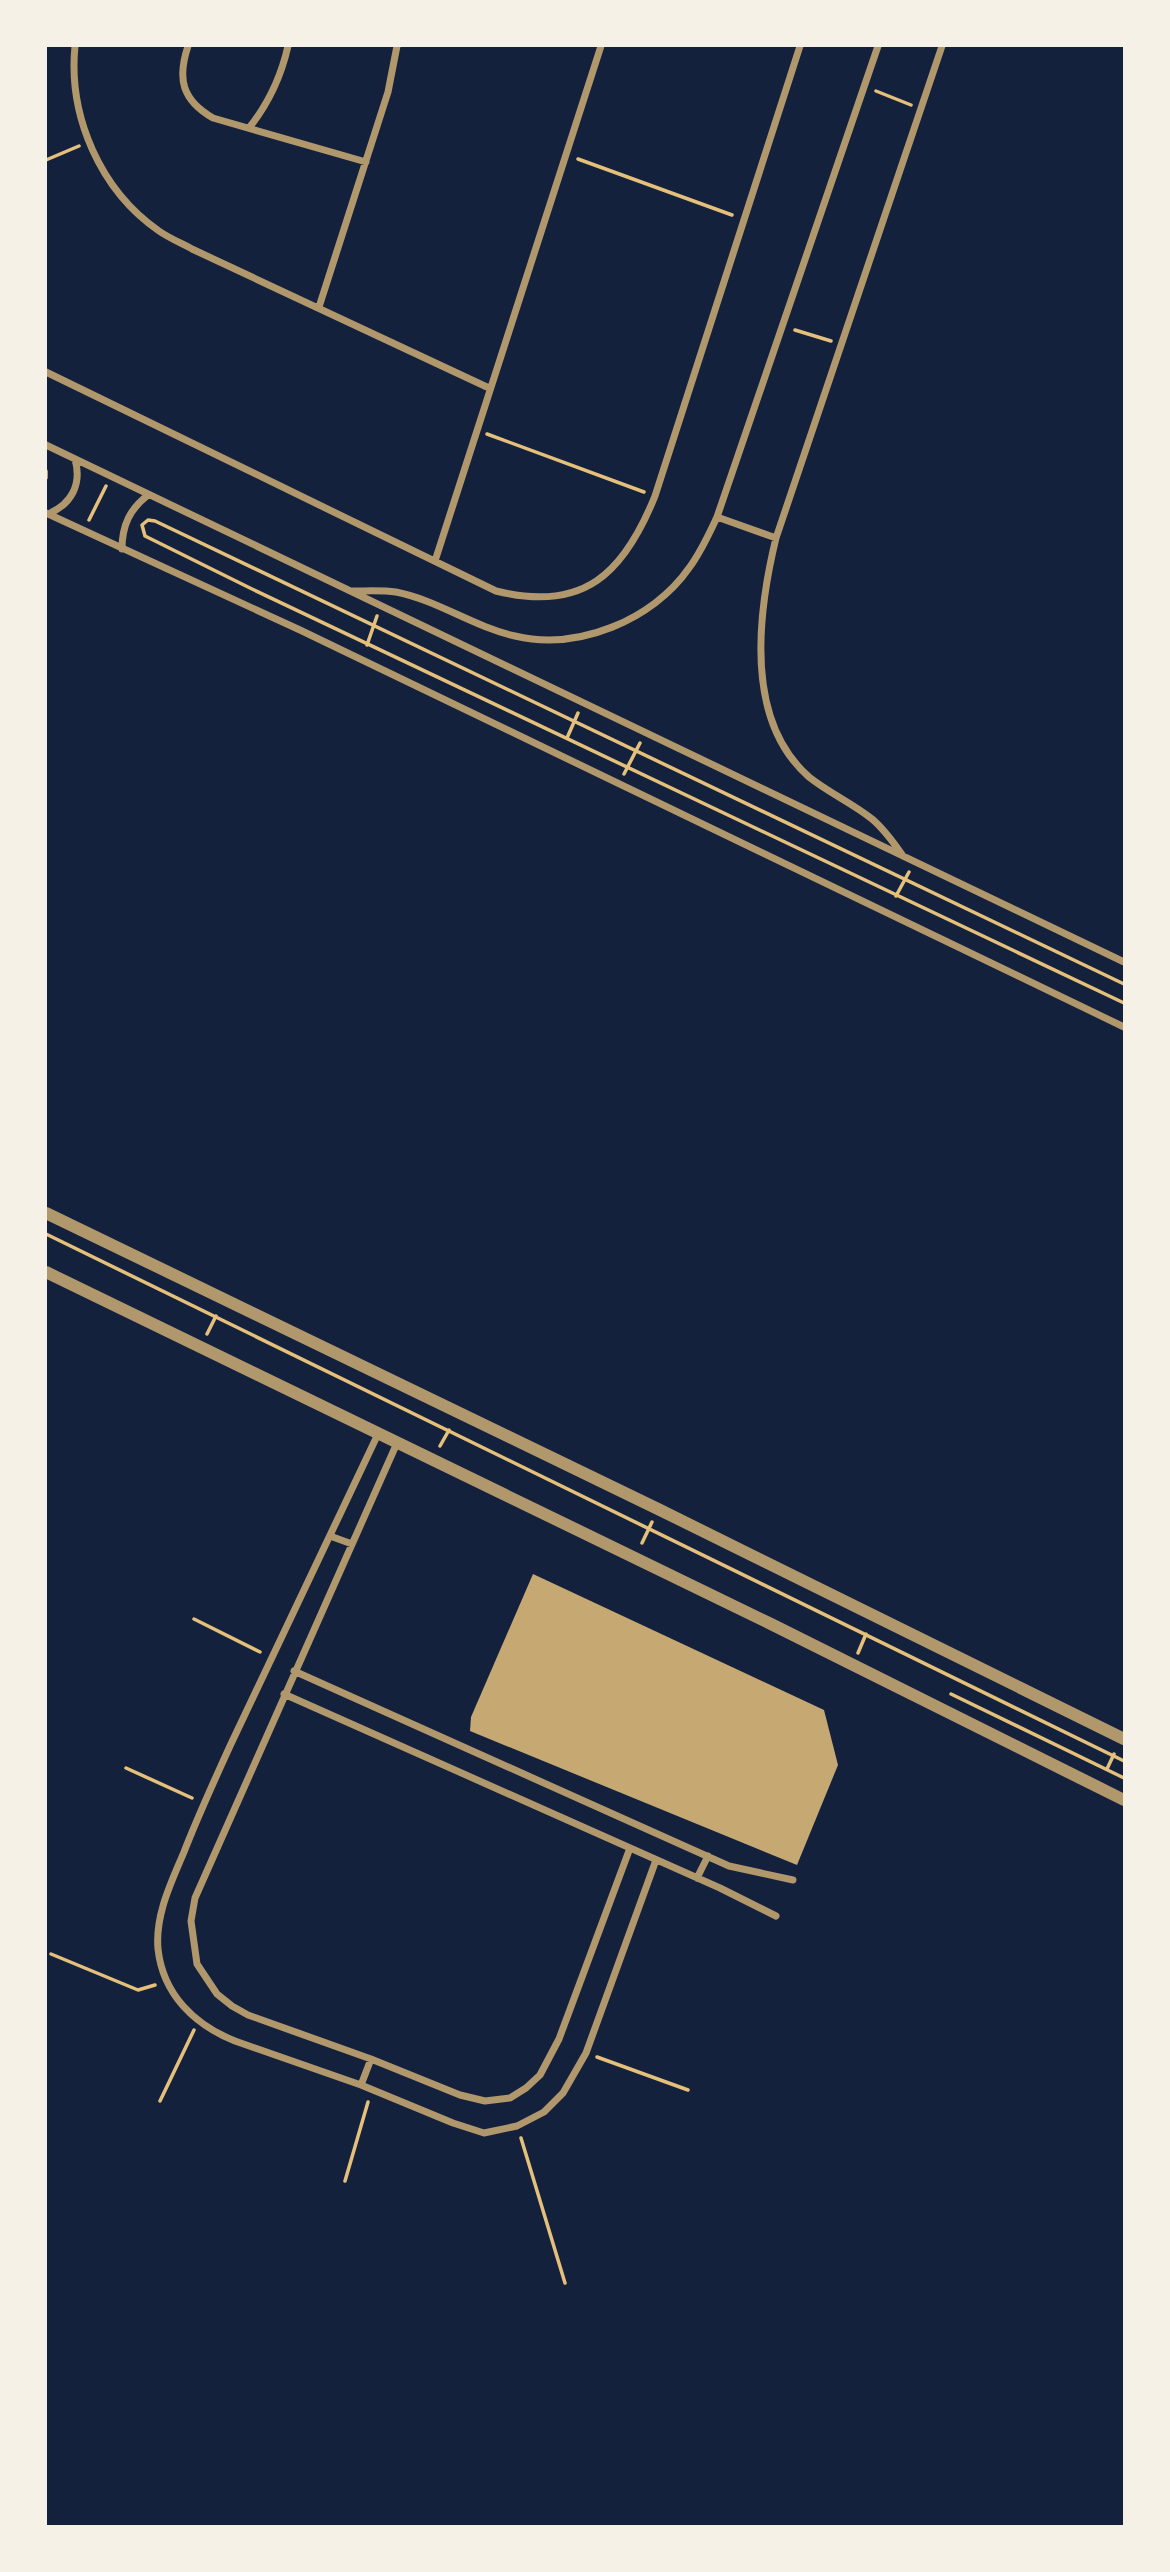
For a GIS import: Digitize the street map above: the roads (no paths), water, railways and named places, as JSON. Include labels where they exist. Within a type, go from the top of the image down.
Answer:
[{"type":"street","points":[[75,46],[77,100],[88,142],[106,176],[130,206],[159,230],[192,249],[489,388]]},
{"type":"street","points":[[188,46],[182,70],[183,85],[200,110],[213,118],[366,162]]},
{"type":"street","points":[[249,128],[275,89],[288,46]]},
{"type":"street","points":[[319,307],[388,92],[397,46]]},
{"type":"street","points":[[435,561],[475,430],[601,46]]},
{"type":"street","points":[[46,372],[496,591],[525,598],[554,597],[582,589],[607,573],[627,552],[642,527],[655,496],[800,46]]},
{"type":"street","points":[[348,591],[397,593],[515,636],[566,639],[594,633],[629,618],[668,591],[693,562],[717,517],[878,46]]},
{"type":"street","points":[[903,857],[873,820],[806,774],[783,747],[775,730],[764,684],[761,637],[764,589],[776,538],[942,46]]},
{"type":"street","points":[[46,446],[1125,962]]},
{"type":"street","points":[[47,513],[65,504],[76,488],[75,459]]},
{"type":"street","points":[[122,549],[127,518],[132,509],[148,495]]},
{"type":"street","points":[[47,513],[361,660],[1125,1027]]},
{"type":"street","points":[[717,517],[776,538]]},
{"type":"street","points":[[46,1213],[1123,1738]]},
{"type":"street","points":[[46,1272],[853,1664],[1125,1800]]},
{"type":"street","points":[[378,1434],[204,1803],[159,1919],[158,1949],[166,1979],[174,1995],[198,2022],[216,2034],[361,2085],[484,2133],[517,2126],[544,2112],[563,2093],[586,2053],[656,1860]]},
{"type":"street","points":[[397,1443],[195,1898],[191,1921],[197,1964],[217,1994],[248,2015],[371,2059],[460,2095],[485,2101],[510,2098],[540,2075],[559,2039],[630,1848]]},
{"type":"street","points":[[330,1536],[352,1544]]},
{"type":"street","points":[[294,1671],[729,1866],[793,1880]]},
{"type":"street","points":[[284,1694],[697,1878],[776,1916]]},
{"type":"street","points":[[697,1878],[708,1856]]},
{"type":"street","points":[[361,2085],[371,2059]]}]
